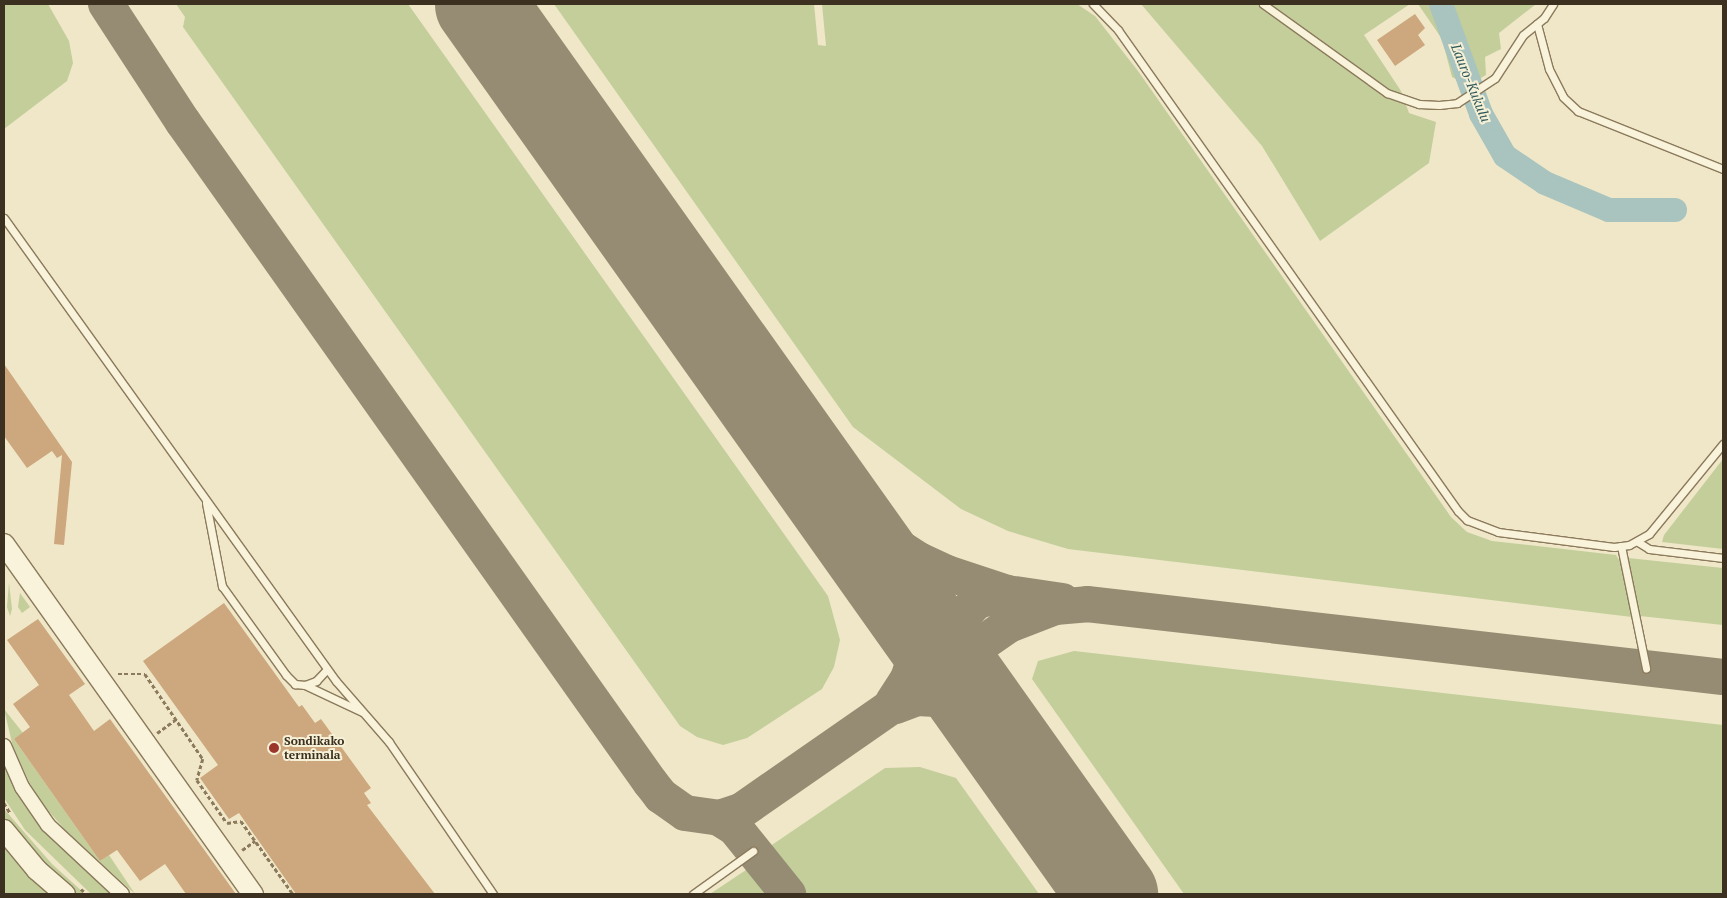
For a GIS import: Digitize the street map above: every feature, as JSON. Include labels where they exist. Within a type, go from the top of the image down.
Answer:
[{"type":"street","points":[[4,544],[253,894]]},
{"type":"street","points":[[4,746],[22,787],[48,825],[76,855],[122,894]]},
{"type":"street","points":[[4,830],[37,870],[65,894]]},
{"type":"lane","points":[[1093,4],[1118,30],[1458,512],[1467,520],[1498,532],[1621,546],[1638,542],[1650,534],[1723,444]]},
{"type":"lane","points":[[1263,4],[1387,93],[1420,104],[1457,103],[1487,86],[1523,35],[1537,24],[1553,4]]},
{"type":"lane","points":[[1537,24],[1549,69],[1562,97],[1578,111],[1723,169]]},
{"type":"lane","points":[[4,218],[327,669],[389,742],[492,894]]},
{"type":"lane","points":[[206,500],[222,586],[286,675],[295,684],[306,685],[364,713]]},
{"type":"lane","points":[[1638,542],[1648,549],[1723,558]]},
{"type":"lane","points":[[1621,546],[1646,668]]},
{"type":"lane","points":[[306,685],[316,681],[327,669]]},
{"type":"lane","points":[[692,894],[753,851]]},
{"type":"path","points":[[111,674],[145,674],[203,759],[197,780],[228,823],[241,821],[293,894]]},
{"type":"green space","points":[[4,4],[48,4],[69,41],[73,63],[67,81],[4,129]]},
{"type":"green space","points":[[176,4],[408,4],[828,596],[840,640],[834,667],[822,689],[747,738],[723,745],[697,737],[680,726],[183,27],[185,17]]},
{"type":"green space","points":[[554,4],[814,4],[818,45],[826,46],[822,4],[1077,4],[1095,16],[1138,71],[1451,517],[1467,532],[1492,541],[1616,555],[1622,565],[1632,617],[1068,549],[1008,531],[961,509],[853,427]]},
{"type":"green space","points":[[1141,4],[1410,4],[1364,35],[1401,91],[1409,113],[1436,122],[1429,163],[1320,241],[1262,146]]},
{"type":"green space","points":[[1418,4],[1536,4],[1499,33],[1501,49],[1485,57],[1486,75],[1468,85],[1452,77],[1442,39]]},
{"type":"green space","points":[[1723,459],[1723,549],[1662,542],[1664,535]]},
{"type":"green space","points":[[1628,558],[1723,568],[1723,625],[1640,616]]},
{"type":"green space","points":[[9,583],[12,609],[10,616],[7,607]]},
{"type":"green space","points":[[20,593],[30,607],[22,613],[18,607]]},
{"type":"green space","points":[[1074,651],[1723,725],[1723,894],[1184,894],[1032,679],[1038,661]]},
{"type":"green space","points":[[4,709],[23,733],[14,739],[100,861],[109,855],[135,894],[67,832],[45,807],[30,784],[13,747]]},
{"type":"green space","points":[[4,762],[34,817],[57,844],[111,894],[91,894],[25,830],[4,798]]},
{"type":"green space","points":[[920,767],[956,778],[1039,894],[796,894],[763,851],[885,768]]},
{"type":"green space","points":[[4,809],[52,864],[85,894],[75,894],[31,852],[4,818]]},
{"type":"green space","points":[[4,841],[50,894],[4,894]]},
{"type":"green space","points":[[755,864],[778,894],[710,894]]},
{"type":"building","points":[[1415,14],[1425,28],[1418,35],[1425,45],[1395,66],[1377,40]]},
{"type":"building","points":[[4,364],[72,462],[64,545],[54,544],[62,455],[57,458],[52,451],[27,468],[4,436]]},
{"type":"building","name":"Sondikako terminala","points":[[224,603],[299,707],[302,705],[315,723],[321,719],[371,788],[364,793],[371,803],[367,805],[435,894],[296,894],[239,813],[229,819],[200,778],[218,765],[143,661]]},
{"type":"building","points":[[38,619],[85,684],[69,695],[94,731],[110,719],[236,894],[186,894],[165,864],[140,881],[117,850],[100,861],[14,739],[30,727],[13,704],[39,685],[7,640]]},
{"type":"waterway","name":"Lauro-Kukulu","points":[[1441,4],[1481,114],[1505,156],[1545,183],[1609,210],[1675,210]]},
{"type":"taxiway","points":[[106,4],[183,122],[650,782],[661,796],[685,813],[719,818],[741,811],[1009,625],[1055,607],[1087,604],[1723,677]]},
{"type":"taxiway","points":[[805,462],[866,526],[919,560],[947,573],[1007,593],[1062,601]]},
{"type":"taxiway","points":[[959,679],[952,647],[960,619],[977,601],[1007,593]]},
{"type":"taxiway","points":[[893,702],[908,679],[918,648],[914,620],[899,594]]},
{"type":"taxiway","points":[[896,706],[917,698],[950,700],[981,715],[994,728]]},
{"type":"taxiway","points":[[719,818],[735,828],[788,894]]},
{"type":"runway","points":[[480,4],[1112,894]]},
{"type":"place","name":"Sondikako terminala","points":[[274,748]]}]
